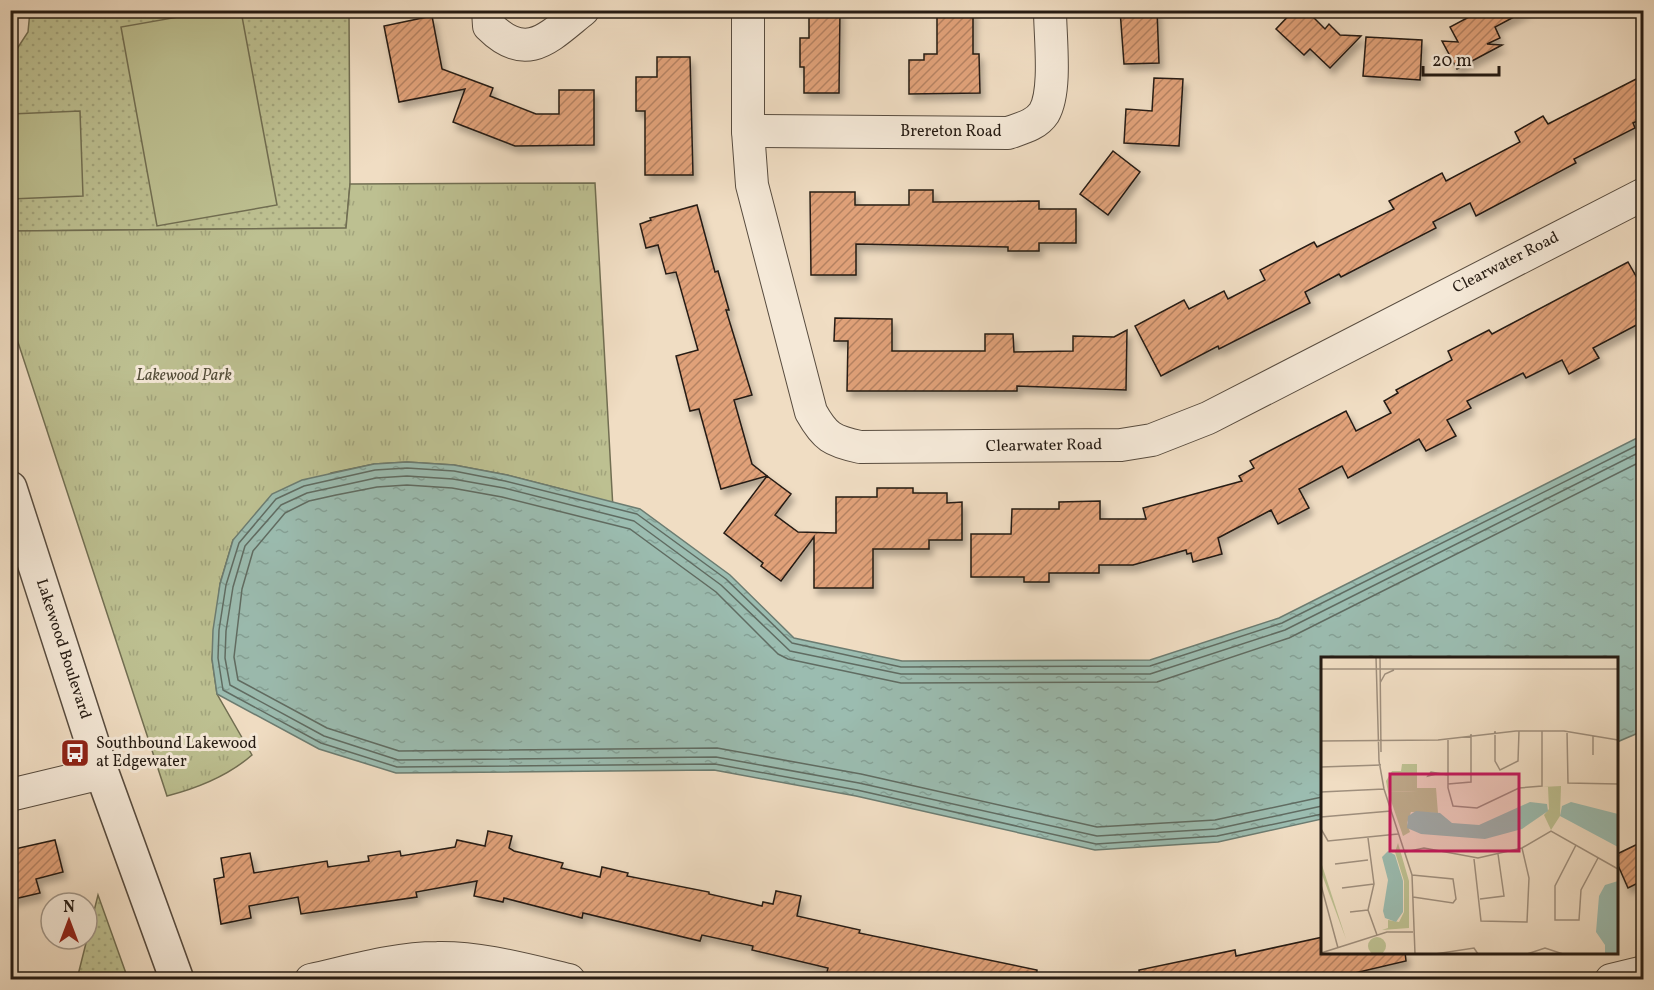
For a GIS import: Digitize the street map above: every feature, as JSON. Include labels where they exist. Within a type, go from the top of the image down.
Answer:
[{"type":"street","points":[[488,10],[489,26],[502,40],[520,46],[539,42],[583,10]]},
{"type":"street","points":[[730,10],[748,11]]},
{"type":"street","name":"Brereton Road","points":[[748,131],[1008,133],[1032,125],[1045,112],[1051,88],[1050,10]]},
{"type":"street","name":"Clearwater Road","points":[[748,11],[748,131],[752,185],[811,412],[821,429],[836,442],[860,447],[1090,447],[1152,440],[1208,418],[1644,194]]},
{"type":"street","name":"Lakewood Boulevard","points":[[10,488],[102,772],[177,980]]},
{"type":"street","points":[[10,795],[102,772]]},
{"type":"street","points":[[310,980],[393,962],[438,958],[497,963],[569,980]]},
{"type":"street","points":[[1611,980],[1644,972]]},
{"type":"green space","points":[[30,11],[349,11],[350,184],[346,228],[11,231],[11,58],[28,32]]},
{"type":"green space","points":[[212,11],[241,11],[277,205],[157,226],[121,27]]},
{"type":"green space","points":[[80,111],[83,196],[11,199],[11,114]]},
{"type":"green space","name":"Lakewood Park","points":[[595,183],[613,509],[569,491],[507,475],[454,465],[407,462],[374,464],[331,473],[233,540],[220,584],[212,659],[217,694],[252,755],[233,769],[212,780],[167,796],[11,321],[10,231],[346,228],[350,184]]},
{"type":"green space","points":[[99,898],[128,979],[77,979],[84,951],[99,951]]},
{"type":"water","points":[[1643,435],[1643,731],[1618,742],[1618,657],[1321,657],[1321,819],[1218,842],[1095,850],[856,796],[714,770],[396,773],[319,749],[217,694],[212,659],[213,630],[220,584],[233,540],[272,494],[302,480],[374,464],[407,462],[454,465],[507,475],[640,509],[730,575],[794,638],[902,661],[1150,660],[1279,618]]},
{"type":"building","points":[[809,10],[840,10],[839,93],[804,93],[804,67],[800,67],[800,38],[809,38]]},
{"type":"building","points":[[937,10],[973,10],[973,54],[979,54],[980,93],[909,94],[909,60],[924,60],[924,54],[937,54]]},
{"type":"building","points":[[1120,10],[1157,10],[1159,63],[1124,64]]},
{"type":"building","points":[[1294,10],[1306,10],[1325,29],[1329,24],[1340,35],[1361,36],[1330,68],[1310,49],[1304,55],[1276,29]]},
{"type":"building","points":[[1482,10],[1527,10],[1495,27],[1500,38],[1487,44],[1502,45],[1457,69],[1442,41],[1458,42],[1450,27]]},
{"type":"building","points":[[432,16],[442,69],[493,88],[490,96],[536,114],[559,114],[559,90],[594,90],[594,145],[515,146],[453,122],[465,89],[399,102],[384,26]]},
{"type":"building","points":[[1366,37],[1422,40],[1420,80],[1363,76]]},
{"type":"building","points":[[657,57],[690,57],[693,175],[645,175],[645,111],[636,111],[636,77],[657,77]]},
{"type":"building","points":[[1644,75],[1644,118],[1633,123],[1635,128],[1574,159],[1576,163],[1476,216],[1470,203],[1433,222],[1436,228],[1341,277],[1339,274],[1305,292],[1310,303],[1219,349],[1218,346],[1161,376],[1135,326],[1184,300],[1189,309],[1224,291],[1228,299],[1265,280],[1260,270],[1314,242],[1317,247],[1394,209],[1389,201],[1442,173],[1446,181],[1520,142],[1515,132],[1543,116],[1548,124]]},
{"type":"building","points":[[1154,78],[1183,79],[1179,146],[1124,143],[1126,109],[1152,111]]},
{"type":"building","points":[[1113,151],[1140,172],[1108,215],[1080,194]]},
{"type":"building","points":[[909,190],[933,190],[933,202],[1039,201],[1039,209],[1076,209],[1076,243],[1039,243],[1039,251],[1008,251],[1008,247],[856,244],[856,275],[811,275],[810,192],[855,192],[855,205],[909,205]]},
{"type":"building","points":[[697,205],[715,272],[718,271],[729,310],[726,310],[752,395],[734,400],[752,464],[767,476],[721,489],[699,409],[690,411],[676,356],[698,350],[676,272],[666,274],[658,245],[646,248],[640,224],[651,220],[650,218]]},
{"type":"building","points":[[1628,262],[1636,276],[1644,273],[1644,321],[1593,348],[1599,358],[1569,374],[1562,360],[1526,378],[1523,373],[1467,401],[1471,408],[1447,420],[1456,436],[1426,451],[1419,439],[1348,478],[1342,466],[1299,489],[1309,508],[1278,524],[1271,510],[1218,538],[1222,554],[1193,562],[1191,553],[1187,554],[1186,550],[1133,565],[1099,565],[1099,573],[1049,573],[1049,582],[1024,582],[1024,577],[971,577],[971,534],[1011,534],[1012,509],[1059,509],[1059,502],[1100,501],[1100,519],[1146,519],[1143,508],[1242,481],[1239,476],[1254,468],[1250,461],[1346,411],[1356,431],[1391,413],[1384,401],[1398,393],[1396,390],[1452,360],[1448,351],[1489,330],[1492,334]]},
{"type":"building","points":[[835,318],[892,319],[892,351],[985,351],[985,334],[1013,334],[1014,352],[1073,351],[1073,336],[1114,337],[1127,330],[1126,390],[1017,386],[1017,391],[847,391],[848,341],[834,341]]},
{"type":"building","points":[[767,476],[791,494],[775,515],[798,532],[836,533],[836,497],[877,497],[877,488],[913,488],[913,493],[947,493],[947,503],[962,502],[962,540],[929,540],[929,549],[873,549],[873,588],[814,588],[814,537],[781,581],[761,566],[763,563],[724,533]]},
{"type":"building","points":[[488,831],[512,836],[509,848],[514,851],[563,863],[561,868],[600,877],[602,867],[628,873],[627,876],[709,892],[709,894],[762,906],[763,902],[773,904],[776,891],[801,896],[797,916],[860,930],[859,933],[1037,970],[1036,980],[825,980],[828,968],[752,950],[753,946],[702,935],[700,941],[583,913],[582,918],[504,898],[503,902],[474,896],[477,881],[416,892],[417,897],[301,914],[298,897],[249,906],[251,918],[221,924],[214,879],[224,877],[221,858],[250,853],[254,873],[327,861],[328,867],[369,861],[368,856],[400,851],[401,856],[455,847],[457,840],[485,846]]},
{"type":"building","points":[[55,840],[63,872],[36,879],[39,893],[10,900],[10,850]]},
{"type":"building","points":[[1644,841],[1644,880],[1628,888],[1618,865],[1618,854]]},
{"type":"building","points":[[1321,937],[1321,954],[1405,954],[1406,961],[1325,980],[1140,980],[1139,970],[1235,950],[1236,956]]},
{"type":"place","name":"Southbound Lakewood at Edgewater","points":[[75,753]]}]
